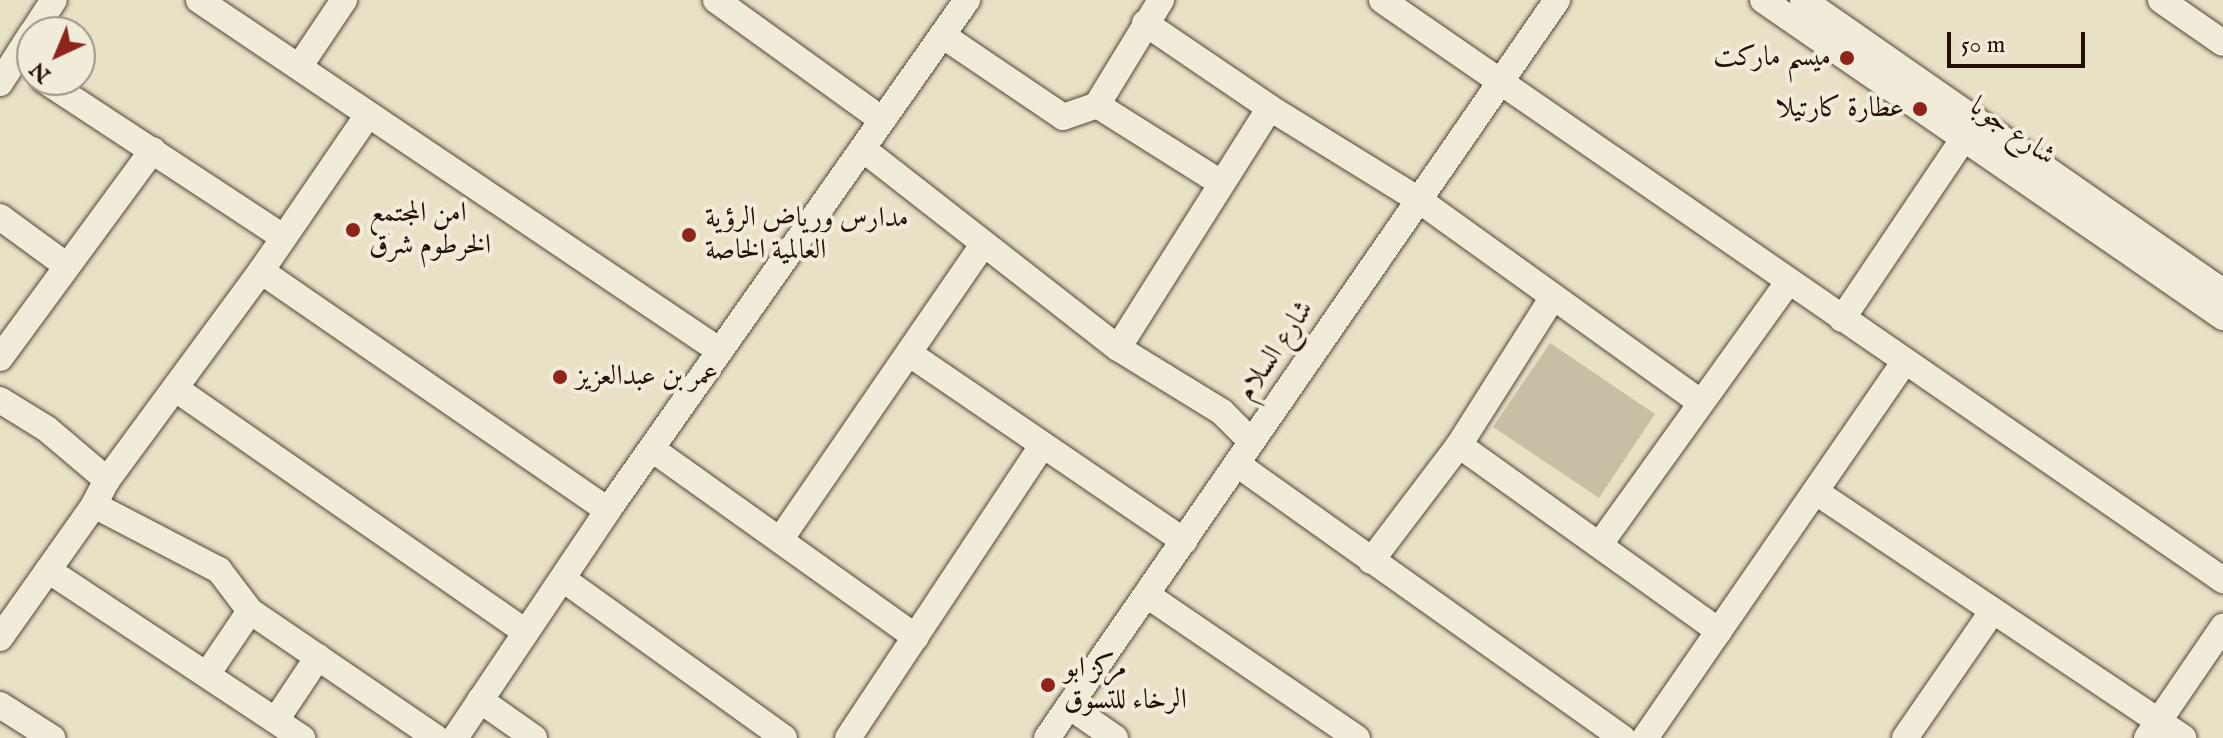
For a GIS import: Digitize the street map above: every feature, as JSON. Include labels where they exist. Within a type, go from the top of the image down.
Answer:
[{"type":"street","points":[[199,0],[720,351]]},
{"type":"street","points":[[299,67],[344,0]]},
{"type":"street","points":[[455,738],[608,510],[967,0]]},
{"type":"street","points":[[942,35],[1063,117],[1097,105],[1161,0]]},
{"type":"street","points":[[1382,0],[1904,363],[2223,580]]},
{"type":"street","name":"شارع السلام","points":[[1047,738],[1557,0]]},
{"type":"street","name":"شارع جوبا","points":[[1763,0],[1865,56],[1970,129],[2214,285],[2223,317]]},
{"type":"street","points":[[2161,0],[2223,43]]},
{"type":"street","name":"شارع جوبا","points":[[1818,4],[1865,56]]},
{"type":"street","points":[[732,5],[881,119]]},
{"type":"street","points":[[1145,23],[1270,108],[1419,200],[1701,403]]},
{"type":"street","points":[[69,96],[283,237]]},
{"type":"street","points":[[1097,105],[1221,183]]},
{"type":"street","points":[[1118,348],[1270,108]]},
{"type":"street","points":[[0,638],[94,505],[107,480],[261,271],[368,115]]},
{"type":"street","points":[[1842,319],[1970,129]]},
{"type":"street","points":[[863,149],[1118,348],[1222,412],[1252,442]]},
{"type":"street","points":[[0,358],[153,150]]},
{"type":"street","points":[[0,217],[67,266]]},
{"type":"street","points":[[780,540],[983,245]]},
{"type":"street","points":[[261,271],[608,510]]},
{"type":"street","points":[[1600,544],[1788,282]]},
{"type":"street","points":[[1371,561],[1459,445],[1553,297]]},
{"type":"street","points":[[910,354],[1184,541]]},
{"type":"street","points":[[1645,738],[1904,363]]},
{"type":"street","points":[[176,389],[526,632]]},
{"type":"street","points":[[0,400],[47,429],[107,480]]},
{"type":"street","points":[[1459,445],[1719,631]]},
{"type":"street","points":[[848,738],[1042,446]]},
{"type":"street","points":[[652,449],[916,637]]},
{"type":"street","points":[[1237,464],[1622,738]]},
{"type":"street","points":[[1816,492],[1992,612],[2153,730],[2183,738]]},
{"type":"street","points":[[94,505],[219,570],[250,611],[436,738]]},
{"type":"street","points":[[48,570],[302,738]]},
{"type":"street","points":[[563,579],[784,738]]},
{"type":"street","points":[[1147,595],[1357,738]]},
{"type":"street","points":[[208,673],[250,611]]},
{"type":"street","points":[[1905,738],[1992,612]]},
{"type":"street","points":[[2153,730],[2223,627]]},
{"type":"street","points":[[276,720],[318,657]]},
{"type":"street","points":[[480,700],[534,738]]},
{"type":"street","points":[[0,705],[52,738]]},
{"type":"street","points":[[1069,706],[1115,738]]},
{"type":"shaded area","points":[[1550,343],[1655,414],[1599,498],[1493,427]]},
{"type":"place","name":"ميسم ماركت","points":[[1847,58]]},
{"type":"place","name":"عطارة كارتيلا","points":[[1920,109]]},
{"type":"place","name":"امن المجتمع الخرطوم شرق","points":[[353,230]]},
{"type":"place","name":"مدارس ورياض الرؤية العالمية الخاصة","points":[[689,235]]},
{"type":"place","name":"عمر بن عبدالعزيز","points":[[560,377]]},
{"type":"place","name":"مركز ابو الرخاء للتسوق","points":[[1048,685]]}]
